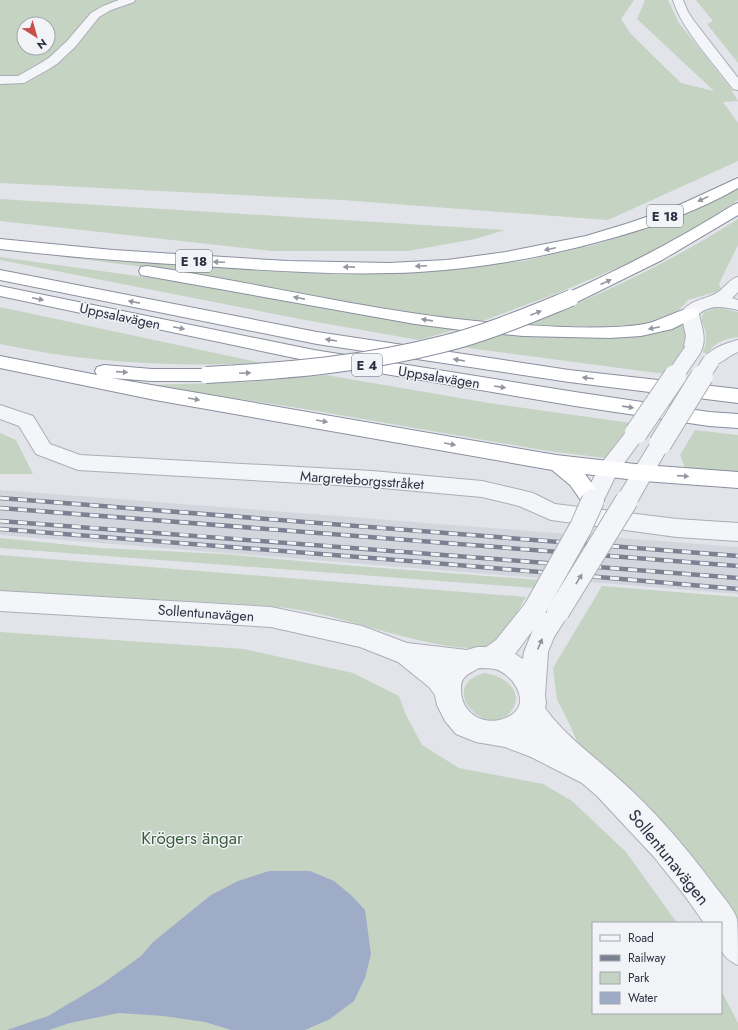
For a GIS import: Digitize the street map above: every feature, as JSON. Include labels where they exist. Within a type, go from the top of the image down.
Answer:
[{"type":"highway","name":"E 18","points":[[0,244],[152,258],[294,267],[388,268],[484,260],[532,253],[588,241],[642,224],[688,207],[738,182]]},
{"type":"highway","name":"E 18","points":[[0,354],[39,363],[89,370],[152,375],[206,375],[270,372],[376,359],[477,334],[571,298],[655,258],[695,236],[738,208]]},
{"type":"highway","points":[[0,253],[180,276],[372,312],[503,329],[564,332],[620,332],[663,326],[690,313]]},
{"type":"highway","name":"Uppsalavägen","points":[[0,275],[317,338],[569,376],[738,396]]},
{"type":"highway","name":"Uppsalavägen","points":[[0,291],[314,356],[575,399],[709,419],[738,421]]},
{"type":"highway","points":[[0,362],[155,393],[556,463],[644,473],[738,480]]},
{"type":"highway","points":[[556,463],[571,472],[580,481],[593,500]]},
{"type":"street","points":[[0,80],[20,80],[49,63],[72,44],[95,15],[107,8],[130,0]]},
{"type":"street","points":[[678,0],[682,12],[689,23],[738,86]]},
{"type":"street","points":[[499,734],[514,729],[525,721],[532,702],[536,652],[544,632],[547,610],[580,527],[608,469],[636,433],[692,351],[696,341],[696,332],[691,322],[690,313],[695,307],[725,295],[738,282]]},
{"type":"street","points":[[713,301],[738,305]]},
{"type":"street","points":[[491,657],[505,648],[547,610],[627,500],[711,361],[717,354],[726,349],[738,346]]},
{"type":"street","name":"Margreteborgsstråket","points":[[0,412],[26,421],[43,449],[78,462],[372,480],[482,489],[525,499],[551,512],[677,528],[738,532]]},
{"type":"street","name":"Sollentunavägen","points":[[0,601],[271,617],[362,636],[407,654],[466,661],[478,657],[491,657],[503,660],[515,666],[524,674],[530,684],[532,702],[543,727],[590,773],[610,789],[644,824],[681,868],[720,922]]},
{"type":"street","name":"Sollentunavägen","points":[[407,654],[438,679],[447,691],[449,705],[457,717],[469,727],[484,733],[499,734],[526,741],[590,773]]},
{"type":"street","points":[[447,691],[450,678],[456,668],[466,661]]},
{"type":"street","name":"Sollentunavägen","points":[[722,924],[738,949]]},
{"type":"shaded area","points":[[0,490],[738,547],[738,594],[0,535]]},
{"type":"green space","points":[[0,0],[634,0],[621,19],[630,33],[681,83],[714,91],[637,19],[645,0],[668,0],[679,23],[729,86],[738,101],[723,102],[738,123],[738,161],[608,220],[342,200],[0,183]]},
{"type":"green space","points":[[696,0],[738,0],[738,63],[707,24],[713,21]]},
{"type":"green space","points":[[738,189],[738,200],[694,229],[634,261],[560,292],[480,322],[355,304],[160,269],[40,254],[125,260],[440,270],[524,261],[593,245],[663,223],[699,208]]},
{"type":"green space","points":[[0,199],[505,230],[475,239],[408,251],[272,251],[0,221]]},
{"type":"green space","points":[[738,219],[738,245],[719,284],[722,290],[688,300],[676,314],[655,323],[601,327],[523,326],[579,303],[633,278],[686,250]]},
{"type":"green space","points":[[0,257],[166,280],[458,329],[419,340],[305,320],[0,260]]},
{"type":"green space","points":[[0,307],[262,363],[163,364],[131,362],[65,356],[0,344]]},
{"type":"green space","points":[[721,308],[738,312],[738,337],[720,342],[707,354],[703,352],[706,336],[702,317],[705,312]]},
{"type":"green space","points":[[683,324],[685,332],[684,345],[665,374],[461,347],[503,334],[564,337],[610,336]]},
{"type":"green space","points":[[326,375],[489,403],[631,423],[605,458],[548,451],[305,409],[148,385],[248,382]]},
{"type":"green space","points":[[695,430],[738,435],[738,474],[685,468],[680,455]]},
{"type":"green space","points":[[0,433],[16,440],[33,474],[0,474]]},
{"type":"green space","points":[[0,538],[101,548],[224,554],[343,565],[540,580],[534,588],[0,548]]},
{"type":"green space","points":[[0,555],[526,597],[510,624],[494,642],[487,646],[474,648],[455,647],[409,638],[311,612],[293,609],[240,604],[0,591]]},
{"type":"green space","points":[[602,586],[738,597],[738,926],[703,875],[624,785],[577,741],[557,700],[553,668]]},
{"type":"green space","name":"Krögers ängar","points":[[0,632],[244,649],[353,673],[399,696],[406,715],[422,745],[459,768],[543,784],[572,801],[626,852],[676,922],[592,922],[592,1014],[722,1014],[722,992],[738,1023],[738,1030],[0,1030]]},
{"type":"green space","points":[[484,673],[491,674],[504,680],[514,690],[516,696],[512,710],[502,718],[491,720],[480,716],[471,709],[465,700],[464,689],[470,680]]},
{"type":"water","points":[[269,871],[310,871],[334,881],[351,895],[365,910],[371,954],[365,978],[354,1001],[330,1019],[305,1030],[231,1030],[205,1022],[163,1016],[119,1013],[70,1023],[49,1030],[7,1030],[48,1016],[102,984],[141,956],[153,942],[211,895],[238,881]]},
{"type":"railway","points":[[0,498],[738,556]]},
{"type":"railway","points":[[0,508],[738,566]]},
{"type":"railway","points":[[0,521],[738,578]]},
{"type":"railway","points":[[0,529],[422,562],[738,589]]}]
